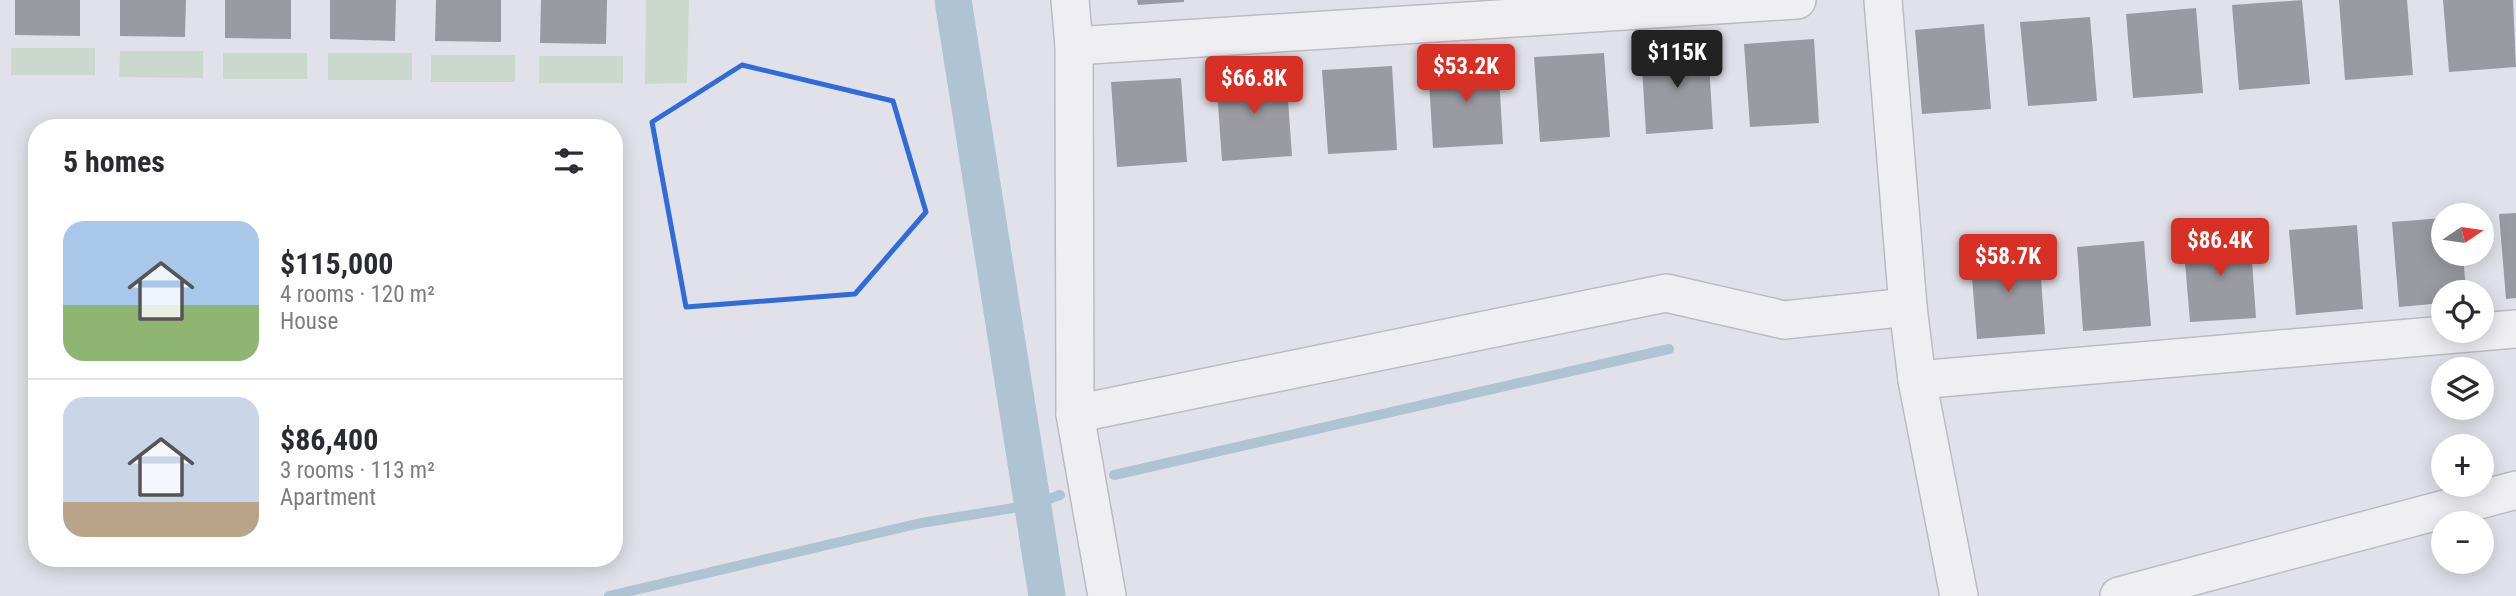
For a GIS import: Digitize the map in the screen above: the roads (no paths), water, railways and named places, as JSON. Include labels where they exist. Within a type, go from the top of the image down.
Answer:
[{"type":"street","points":[[1070,0],[1074,46],[1075,414],[1107,596]]},
{"type":"street","points":[[1074,46],[1797,0]]},
{"type":"street","points":[[1883,0],[1908,307],[1917,380],[1959,596]]},
{"type":"street","points":[[1075,414],[1666,293],[1784,320],[1908,307]]},
{"type":"street","points":[[1917,380],[2516,329]]},
{"type":"street","points":[[2119,596],[2516,490]]},
{"type":"waterway","points":[[953,0],[1047,596]]},
{"type":"waterway","points":[[1114,475],[1669,349]]},
{"type":"waterway","points":[[609,596],[921,523],[1032,505],[1060,495]]}]
